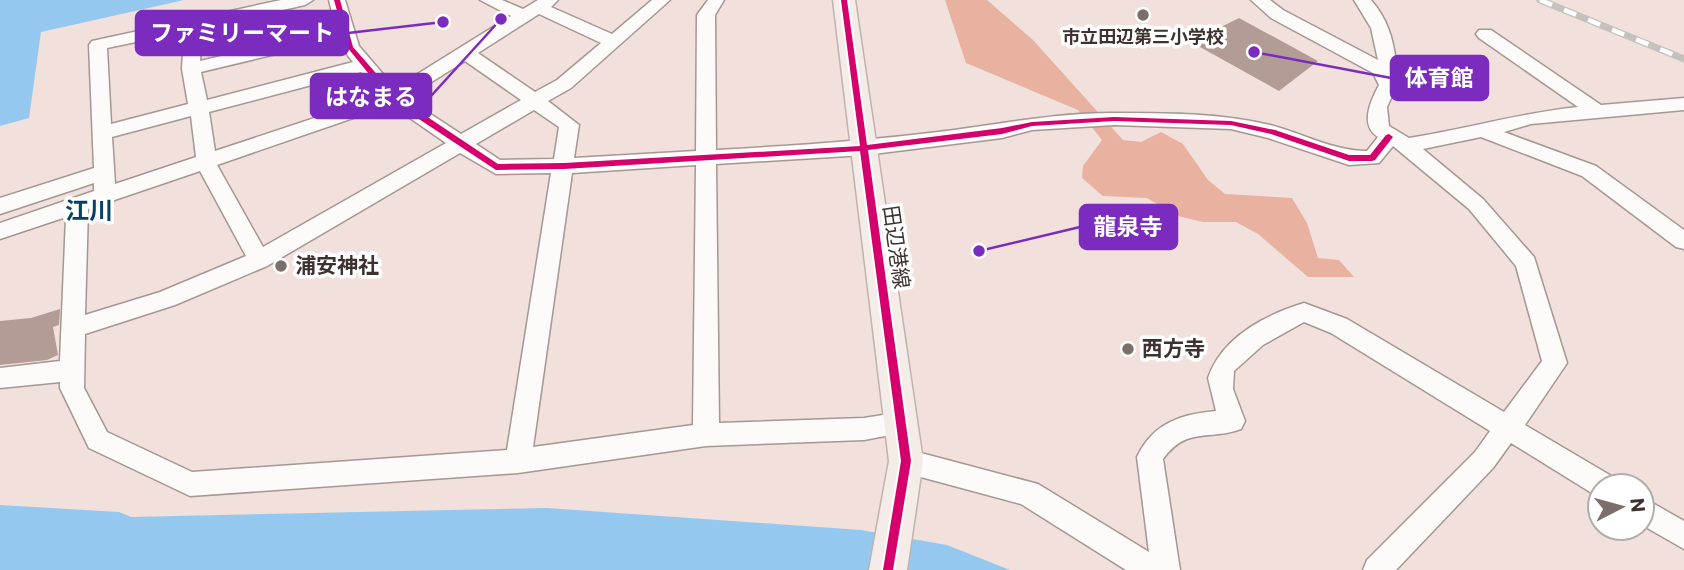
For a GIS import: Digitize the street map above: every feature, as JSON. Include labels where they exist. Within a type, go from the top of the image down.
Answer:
[{"type":"main road","name":"田辺港線","points":[[844,0],[906,461],[888,570]]},
{"type":"street","points":[[105,195],[98,45],[305,0]]},
{"type":"street","points":[[337,0],[350,47],[393,98],[496,167],[564,166],[865,148],[1002,131],[1032,124],[1114,119],[1231,123],[1272,132],[1349,158],[1372,158],[1398,141],[1483,131],[1531,118],[1684,104]]},
{"type":"street","points":[[488,0],[538,8],[615,42]]},
{"type":"street","points":[[75,328],[167,299],[259,260],[462,146],[564,84],[662,0]]},
{"type":"street","points":[[706,435],[706,15],[716,0]]},
{"type":"street","points":[[1259,0],[1277,14],[1380,69],[1388,85],[1377,107],[1380,129],[1476,204],[1526,263],[1555,363],[1483,460],[1422,520],[1377,570]]},
{"type":"street","points":[[1362,0],[1375,12],[1385,46],[1387,62],[1380,69]]},
{"type":"street","points":[[0,230],[393,98],[538,8]]},
{"type":"street","points":[[193,24],[191,69],[206,163],[259,260]]},
{"type":"street","points":[[191,69],[346,32]]},
{"type":"street","points":[[1485,34],[1598,112]]},
{"type":"street","points":[[466,52],[569,125],[518,461]]},
{"type":"street","points":[[102,133],[365,65]]},
{"type":"street","points":[[1483,131],[1589,171],[1684,241]]},
{"type":"street","points":[[0,206],[104,173]]},
{"type":"street","points":[[78,205],[75,225],[72,388],[98,440],[190,484],[518,461],[706,435],[864,429],[902,424]]},
{"type":"street","points":[[1167,570],[1150,457],[1163,437],[1176,428],[1232,421],[1219,380],[1224,363],[1275,323],[1304,312],[1339,326],[1586,475]]},
{"type":"street","points":[[0,378],[71,370]]},
{"type":"street","points":[[906,461],[1028,493],[1119,558],[1152,570]]},
{"type":"street","points":[[1656,519],[1684,536]]},
{"type":"shaded area","points":[[945,0],[987,0],[1033,40],[1123,140],[1141,142],[1161,132],[1183,144],[1208,180],[1225,194],[1292,198],[1307,223],[1318,258],[1339,260],[1354,277],[1308,277],[1258,234],[1236,222],[1203,222],[1178,216],[1147,198],[1103,196],[1082,178],[1083,166],[1102,140],[1078,110],[966,63]]},
{"type":"water","points":[[0,0],[184,0],[41,32],[29,118],[0,126]]},
{"type":"water","points":[[0,505],[119,512],[131,517],[547,508],[861,530],[947,545],[1010,570],[0,570]]},
{"type":"building","points":[[1239,18],[1318,61],[1279,91],[1191,42]]},
{"type":"building","points":[[60,309],[59,325],[53,327],[58,355],[47,360],[0,365],[0,321],[31,318]]},
{"type":"railway","points":[[1540,0],[1684,59]]},
{"type":"cycle path","points":[[337,0],[350,47],[393,98],[496,167],[564,166],[865,148],[1002,131],[1032,124],[1114,119],[1231,123],[1272,132],[1349,158],[1372,158],[1389,137]]},
{"type":"cycle path","points":[[844,0],[906,461],[888,570]]},
{"type":"place","name":"市立田辺第三小学校","points":[[1143,15]]},
{"type":"place","name":"はなまる","points":[[501,19]]},
{"type":"place","name":"ファミリーマート","points":[[443,22]]},
{"type":"place","name":"体育館","points":[[1254,52]]},
{"type":"place","name":"龍泉寺","points":[[979,251]]},
{"type":"place","name":"浦安神社","points":[[281,266]]},
{"type":"place","name":"西方寺","points":[[1128,349]]},
{"type":"district","name":"江川","points":[[89,211]]}]
